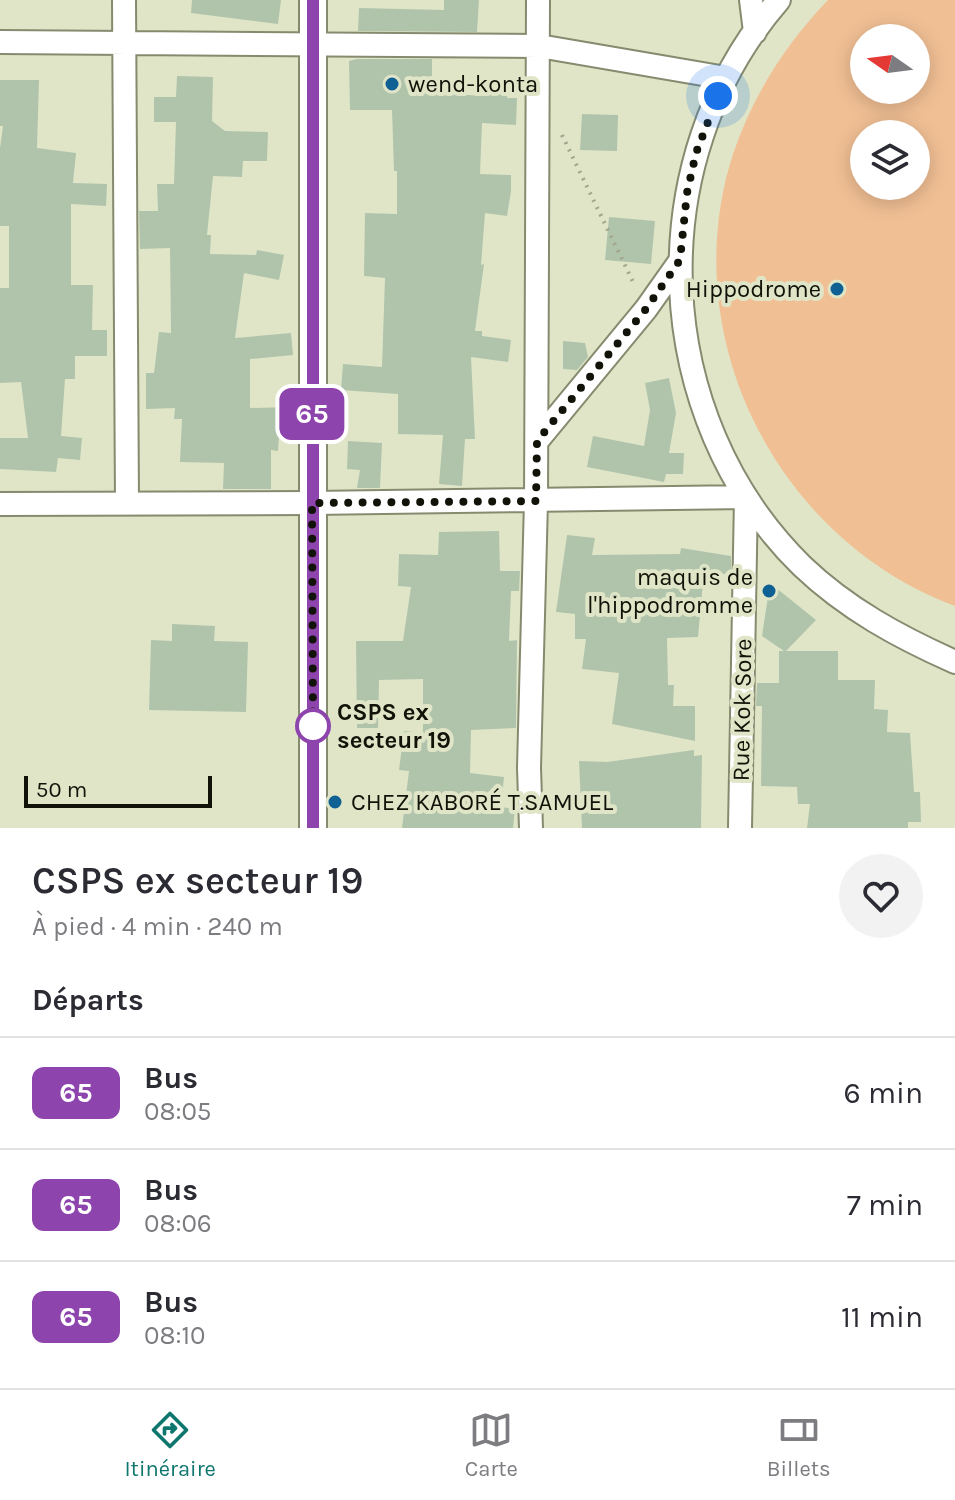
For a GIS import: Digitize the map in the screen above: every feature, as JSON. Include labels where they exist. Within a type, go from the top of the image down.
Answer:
[{"type":"street","points":[[124,0],[127,503]]},
{"type":"street","points":[[313,0],[313,828]]},
{"type":"street","points":[[531,828],[529,768],[537,441],[538,0]]},
{"type":"street","points":[[751,0],[755,32]]},
{"type":"street","points":[[779,0],[726,78],[696,153],[687,193],[680,260],[682,314],[698,394],[712,432],[746,497],[784,546],[833,593],[900,637],[955,662]]},
{"type":"street","points":[[0,42],[539,46],[726,78]]},
{"type":"street","points":[[537,441],[646,309],[680,260]]},
{"type":"street","points":[[0,504],[746,497]]},
{"type":"street","name":"Rue Kok Sore","points":[[740,828],[746,497]]},
{"type":"path","points":[[559,128],[646,309]]},
{"type":"shaded area","name":"Hippodrome","points":[[828,0],[955,0],[955,606],[892,575],[837,533],[791,482],[755,424],[730,360],[718,292],[718,223],[741,132],[784,53]]},
{"type":"building","points":[[192,0],[281,0],[278,24],[191,13]]},
{"type":"building","points":[[444,0],[479,0],[477,32],[358,31],[359,8],[444,10]]},
{"type":"building","points":[[432,59],[432,93],[486,96],[489,77],[509,80],[507,98],[517,98],[516,125],[482,123],[480,174],[511,175],[511,191],[507,216],[485,213],[481,265],[484,264],[475,331],[482,331],[482,336],[511,340],[508,362],[471,357],[475,439],[465,439],[462,486],[439,484],[443,435],[398,434],[398,394],[341,390],[343,364],[382,367],[385,278],[364,276],[365,213],[397,214],[392,110],[350,110],[349,61]]},
{"type":"building","points":[[177,76],[213,77],[212,121],[225,131],[268,132],[267,161],[243,161],[242,177],[213,176],[207,235],[211,235],[210,254],[256,255],[257,250],[284,255],[279,280],[244,273],[235,338],[291,333],[293,355],[250,359],[250,408],[291,407],[291,436],[279,436],[278,451],[271,450],[271,489],[223,489],[224,463],[180,462],[182,419],[174,419],[175,408],[146,409],[146,373],[154,373],[159,332],[171,333],[170,248],[140,249],[139,211],[158,211],[157,184],[174,184],[176,122],[154,122],[154,97],[176,97]]},
{"type":"building","points":[[0,80],[39,80],[37,148],[76,153],[73,183],[107,184],[106,206],[71,204],[71,285],[93,285],[92,330],[107,330],[107,356],[75,356],[75,379],[65,379],[61,436],[82,438],[80,460],[58,458],[56,472],[0,469],[0,438],[28,438],[21,382],[0,383],[0,288],[9,288],[9,226],[0,226],[3,126],[0,126]]},
{"type":"building","points":[[582,114],[618,115],[617,151],[580,150]]},
{"type":"building","points":[[609,217],[655,221],[651,264],[605,260]]},
{"type":"building","points":[[563,341],[585,343],[588,357],[577,370],[563,369]]},
{"type":"building","points":[[669,378],[676,413],[669,453],[684,453],[683,474],[666,474],[664,482],[587,467],[593,436],[644,446],[650,410],[645,383]]},
{"type":"building","points":[[348,441],[382,443],[380,488],[357,488],[360,470],[347,469]]},
{"type":"building","points":[[499,531],[500,571],[520,571],[519,591],[511,591],[509,641],[517,640],[516,728],[471,730],[470,773],[504,777],[501,807],[515,809],[513,828],[402,828],[409,771],[399,770],[404,731],[423,733],[423,679],[379,680],[378,728],[357,728],[356,641],[403,641],[411,587],[398,586],[399,554],[438,555],[439,532]]},
{"type":"building","points":[[567,535],[595,538],[592,555],[680,554],[681,548],[731,556],[731,575],[704,571],[698,637],[667,638],[668,685],[674,685],[673,706],[695,706],[695,741],[612,724],[619,673],[582,669],[586,639],[575,639],[575,614],[556,612]]},
{"type":"building","points":[[770,583],[816,620],[786,651],[838,651],[838,680],[875,680],[874,709],[888,710],[887,732],[910,733],[914,792],[920,792],[921,822],[908,822],[908,828],[807,828],[810,804],[798,804],[797,787],[761,786],[762,706],[756,706],[757,683],[779,683],[779,651],[784,651],[762,636]]},
{"type":"building","points":[[172,624],[215,626],[214,641],[248,642],[246,712],[149,710],[151,640],[172,641]]},
{"type":"building","points":[[694,750],[694,756],[702,755],[701,828],[582,828],[579,761],[607,762]]},
{"type":"bus line","name":"65","points":[[313,0],[313,828]]},
{"type":"place","name":"wend-konta","points":[[392,84]]},
{"type":"place","name":"Hippodrome","points":[[837,289]]},
{"type":"place","name":"maquis de l'hippodromme","points":[[769,591]]},
{"type":"place","name":"CSPS ex secteur 19","points":[[313,726]]},
{"type":"place","name":"CHEZ KABORÉ T.SAMUEL","points":[[335,802]]},
{"type":"route","points":[[313,726],[312,503],[536,501],[537,441],[646,309],[680,260],[681,233],[696,153],[718,96]]}]
